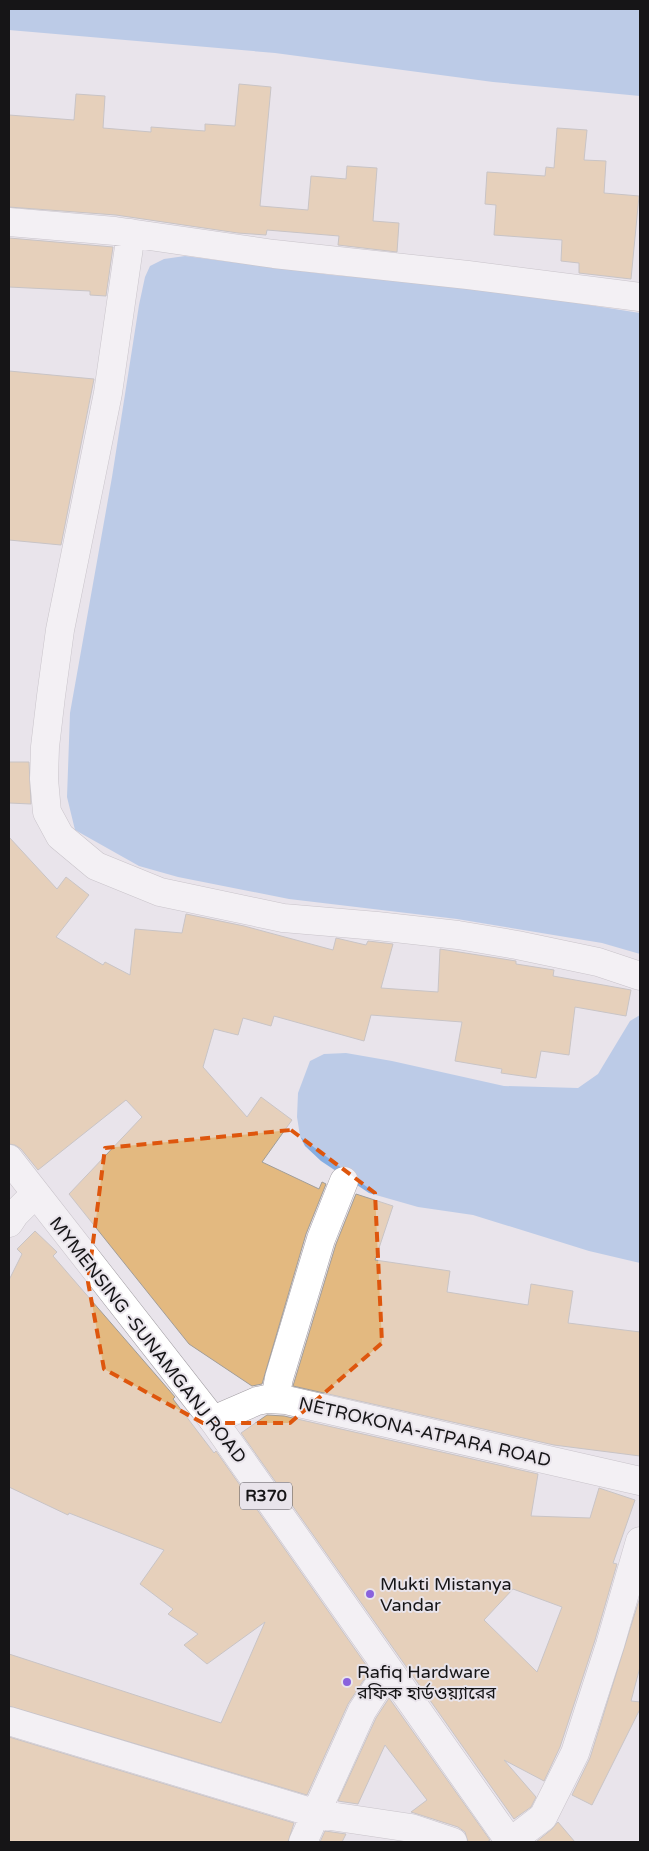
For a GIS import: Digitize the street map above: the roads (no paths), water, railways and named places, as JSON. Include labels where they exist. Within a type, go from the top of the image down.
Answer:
[{"type":"street","points":[[9,222],[131,234],[274,254],[468,275],[640,297]]},
{"type":"street","points":[[131,234],[108,392],[60,630],[51,696],[45,747],[44,779],[47,812],[60,836],[96,866],[160,892],[282,918],[377,926],[517,945],[598,962],[640,976]]},
{"type":"street","name":"MYMENSING -SUNAMGANJ ROAD","points":[[9,1159],[213,1420],[510,1842]]},
{"type":"street","points":[[275,1399],[279,1378],[321,1239],[344,1181]]},
{"type":"street","points":[[9,1223],[15,1214],[35,1194]]},
{"type":"street","name":"NETROKONA-ATPARA ROAD","points":[[213,1420],[257,1401],[275,1399],[640,1481]]},
{"type":"street","points":[[510,1842],[543,1817],[575,1752],[610,1645],[640,1541]]},
{"type":"street","points":[[303,1842],[362,1712],[376,1689],[391,1675]]},
{"type":"street","points":[[9,1721],[317,1814],[411,1828],[453,1842]]},
{"type":"water","points":[[9,9],[640,9],[640,96],[493,82],[275,53],[9,30]]},
{"type":"water","points":[[185,256],[332,275],[474,287],[640,313],[640,954],[602,943],[457,919],[289,899],[178,877],[139,866],[75,830],[67,797],[70,713],[112,477],[139,305],[145,277],[150,266],[164,259]]},
{"type":"water","points":[[640,1015],[640,1263],[589,1251],[473,1215],[418,1207],[369,1193],[321,1161],[305,1146],[300,1136],[297,1117],[298,1093],[310,1061],[324,1054],[346,1053],[392,1061],[504,1086],[578,1088],[598,1074],[630,1021]]},
{"type":"place","name":"Mukti Mistanya Vandar","points":[[370,1594]]},
{"type":"place","name":"Rafiq Hardware রফিক হার্ডওয়্যারের","points":[[347,1682]]}]
